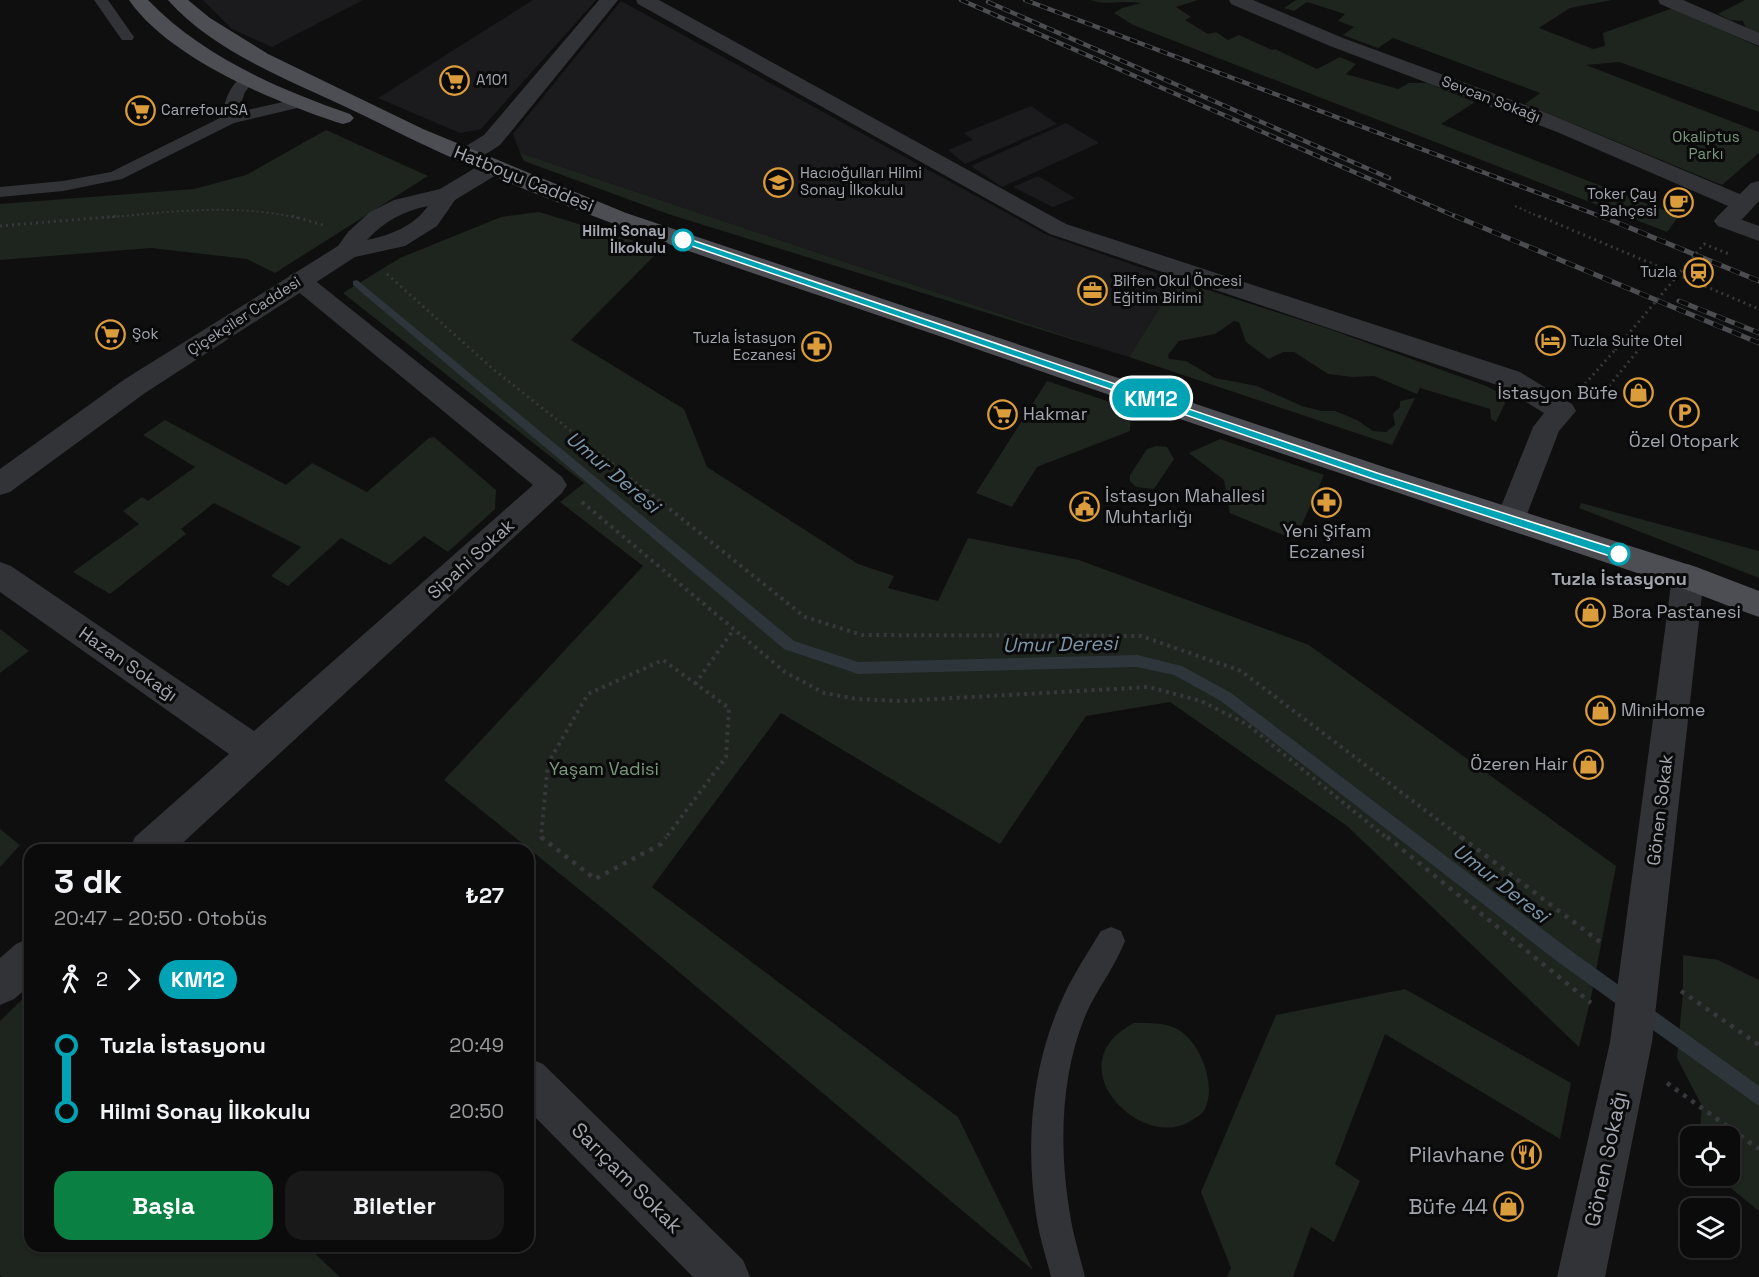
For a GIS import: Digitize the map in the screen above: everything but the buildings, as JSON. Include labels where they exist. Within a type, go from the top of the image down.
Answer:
[{"type":"main road","name":"Hatboyu Caddesi","points":[[138,0],[148,12],[188,45],[249,78],[301,103],[372,126],[415,134]]},
{"type":"main road","name":"Hatboyu Caddesi","points":[[177,0],[210,29],[240,48],[387,117],[415,134],[647,228],[1377,476],[1688,577],[1759,604]]},
{"type":"street","points":[[466,156],[492,140],[609,0]]},
{"type":"street","points":[[645,0],[1058,229],[1510,379],[1562,411],[1547,427],[1511,519]]},
{"type":"street","name":"Sevcan Sokağı","points":[[1238,0],[1309,33],[1507,104],[1615,147],[1743,204],[1759,234]]},
{"type":"street","points":[[1667,0],[1759,40]]},
{"type":"street","name":"Çiçekçiler Caddesi","points":[[0,484],[135,386],[353,246],[397,241],[429,221],[447,195],[493,167]]},
{"type":"street","points":[[299,280],[552,485]]},
{"type":"street","name":"Sipahi Sokak","points":[[155,844],[552,485]]},
{"type":"street","name":"Hazan Sokağı","points":[[0,575],[257,753]]},
{"type":"street","name":"Gönen Sokak","points":[[1629,1049],[1688,577]]},
{"type":"street","points":[[0,985],[24,963]]},
{"type":"street","name":"Gönen Sokağı","points":[[1581,1277],[1629,1049]]},
{"type":"street","name":"Sarıçam Sokak","points":[[534,1085],[726,1277]]},
{"type":"lane","points":[[101,0],[127,37]]},
{"type":"lane","points":[[229,119],[231,101],[239,87],[249,78]]},
{"type":"lane","points":[[0,192],[63,186],[116,176],[229,119],[301,103]]},
{"type":"lane","points":[[1068,1277],[1053,1215],[1047,1156],[1050,1100],[1059,1050],[1075,1005],[1111,941]]},
{"type":"path","points":[[1515,206],[1759,309]]},
{"type":"path","points":[[0,226],[177,210],[252,209],[306,219],[353,246],[493,369],[806,617],[862,635],[1141,636],[1241,671],[1602,943],[1640,975],[1683,992],[1759,1045]]},
{"type":"path","points":[[1562,411],[1704,244],[1729,254]]},
{"type":"path","points":[[1580,390],[1599,398],[1640,348],[1623,340]]},
{"type":"path","points":[[552,485],[571,493],[784,672],[824,693],[857,699],[901,702],[1149,687],[1185,693],[1216,707],[1248,725],[1590,1002],[1629,1049],[1759,1149]]},
{"type":"path","points":[[695,684],[734,629]]},
{"type":"path","points":[[663,660],[695,684],[729,708],[726,757],[661,844],[595,879],[541,837],[548,763],[588,694],[663,660]]},
{"type":"shaded area","points":[[203,0],[363,0],[272,47],[232,29]]},
{"type":"shaded area","points":[[533,0],[596,0],[481,129],[460,133],[378,98]]},
{"type":"shaded area","name":"Hacıoğulları Hilmi Sonay İlkokulu","points":[[621,1],[1047,235],[1177,280],[1129,357],[520,153],[513,134]]},
{"type":"shaded area","points":[[1031,106],[1057,124],[965,164],[948,150],[973,140],[964,133]]},
{"type":"shaded area","points":[[1066,123],[1099,143],[1002,187],[971,166]]},
{"type":"shaded area","points":[[1038,176],[1075,198],[1053,207],[1013,187]]},
{"type":"green space","points":[[1090,0],[1198,0],[1176,7],[1191,17],[1185,20],[1208,34],[1216,32],[1228,40],[1239,35],[1317,69],[1340,57],[1356,64],[1346,74],[1398,89],[1409,83],[1427,83],[1475,102],[1441,124],[1679,216],[1667,232],[1133,25],[1114,13],[1122,8],[1141,3],[1102,3]]},
{"type":"green space","name":"Okaliptus Parkı","points":[[1296,0],[1612,0],[1570,8],[1539,28],[1593,49],[1605,46],[1603,33],[1673,8],[1759,47],[1759,112],[1619,62],[1586,65],[1759,132],[1759,153],[1722,185],[1525,104],[1540,93],[1393,38],[1378,48],[1343,35],[1354,27],[1338,21],[1345,14],[1307,2],[1294,11],[1284,8]]},
{"type":"green space","points":[[1745,0],[1759,0],[1759,34],[1746,28],[1743,21],[1730,20],[1718,14]]},
{"type":"green space","points":[[326,130],[428,176],[275,273],[247,259],[151,248],[0,260],[0,204],[194,189],[246,175]]},
{"type":"green space","points":[[520,153],[1129,357],[668,214],[524,161]]},
{"type":"green space","name":"Yaşam Vadisi","points":[[539,212],[661,249],[571,340],[684,409],[707,467],[858,564],[894,576],[888,588],[938,601],[968,538],[1079,560],[1309,645],[1616,866],[1579,1047],[1347,826],[1170,702],[1086,716],[1000,844],[781,713],[652,887],[958,1117],[1033,1270],[534,853],[534,844],[523,844],[444,780],[643,566],[560,502],[584,483],[343,293],[400,258],[501,217]]},
{"type":"green space","points":[[1177,280],[1329,329],[1486,386],[1496,391],[1505,403],[1496,422],[1491,419],[1490,409],[1420,388],[1417,394],[1374,376],[1353,377],[1328,374],[1294,352],[1283,352],[1269,359],[1246,342],[1239,322],[1234,321],[1215,334],[1179,341],[1168,355],[1169,359],[1186,361],[1215,378],[1257,386],[1302,406],[1322,411],[1335,411],[1357,420],[1373,431],[1386,432],[1395,425],[1393,414],[1400,407],[1400,401],[1415,398],[1392,445],[1129,357]]},
{"type":"green space","points":[[1047,381],[1131,409],[1130,431],[1037,467],[1012,507],[976,493]]},
{"type":"green space","points":[[165,420],[286,485],[312,463],[367,492],[429,438],[434,437],[496,490],[495,509],[448,552],[424,536],[390,565],[341,538],[288,586],[271,576],[301,547],[214,503],[181,529],[186,534],[110,594],[73,572],[139,524],[123,511],[142,497],[148,501],[195,467],[143,435]]},
{"type":"green space","points":[[1220,439],[1324,475],[1295,540],[1230,513],[1224,480],[1189,453]]},
{"type":"green space","points":[[1156,446],[1167,447],[1174,459],[1154,489],[1136,487],[1130,481],[1130,475],[1147,449]]},
{"type":"green space","points":[[1581,503],[1759,551],[1759,578],[1579,508]]},
{"type":"green space","points":[[0,629],[29,651],[0,673]]},
{"type":"green space","points":[[0,829],[20,845],[0,867]]},
{"type":"green space","points":[[1683,955],[1718,960],[1759,980],[1759,1211],[1728,1186],[1740,1186],[1740,1126],[1700,1126],[1702,1106],[1677,1058],[1683,992]]},
{"type":"green space","points":[[1405,989],[1571,1083],[1560,1139],[1385,1034],[1335,1164],[1360,1181],[1334,1242],[1311,1227],[1293,1277],[1227,1277],[1231,1268],[1201,1192],[1276,1015]]},
{"type":"green space","points":[[24,998],[24,1252],[313,1252],[340,1277],[2,1277],[0,1275],[0,1021]]},
{"type":"green space","points":[[1134,1023],[1155,1023],[1175,1028],[1192,1042],[1199,1053],[1208,1078],[1209,1090],[1203,1112],[1192,1120],[1172,1127],[1151,1125],[1131,1115],[1114,1100],[1104,1081],[1102,1061],[1111,1041]]},
{"type":"waterway","name":"Umur Deresi","points":[[357,283],[789,645],[858,668],[1137,661],[1177,670],[1226,697],[1564,956],[1759,1097]]},
{"type":"railway","points":[[961,0],[1459,218]]},
{"type":"railway","points":[[1025,0],[1605,218]]},
{"type":"railway","points":[[988,2],[1389,178]]},
{"type":"railway","points":[[1455,216],[1759,343]]},
{"type":"railway","points":[[1601,216],[1759,281]]},
{"type":"railway","points":[[1679,301],[1759,333]]},
{"type":"bus line","name":"KM12","points":[[683,240],[1377,476],[1619,554]]},
{"type":"place","name":"A101","points":[[455,80]]},
{"type":"place","name":"CarrefourSA","points":[[140,110]]},
{"type":"place","name":"Hacıoğulları Hilmi Sonay İlkokulu","points":[[779,182]]},
{"type":"place","name":"Toker Çay Bahçesi","points":[[1678,203]]},
{"type":"place","name":"Hilmi Sonay İlkokulu","points":[[683,240]]},
{"type":"place","name":"Tuzla","points":[[1698,272]]},
{"type":"place","name":"Bilfen Okul Öncesi Eğitim Birimi","points":[[1092,290]]},
{"type":"place","name":"Şok","points":[[111,334]]},
{"type":"place","name":"Tuzla Suite Otel","points":[[1550,341]]},
{"type":"place","name":"Tuzla İstasyon Eczanesi","points":[[817,347]]},
{"type":"place","name":"İstasyon Büfe","points":[[1639,393]]},
{"type":"place","name":"Özel Otopark","points":[[1684,412]]},
{"type":"place","name":"Hakmar","points":[[1002,414]]},
{"type":"place","name":"Yeni Şifam Eczanesi","points":[[1327,502]]},
{"type":"place","name":"İstasyon Mahallesi Muhtarlığı","points":[[1084,506]]},
{"type":"place","name":"Tuzla İstasyonu","points":[[1619,554]]},
{"type":"place","name":"Bora Pastanesi","points":[[1591,612]]},
{"type":"place","name":"MiniHome","points":[[1600,710]]},
{"type":"place","name":"Özeren Hair","points":[[1589,764]]},
{"type":"place","name":"Pilavhane","points":[[1526,1155]]},
{"type":"place","name":"Büfe 44","points":[[1509,1207]]}]
